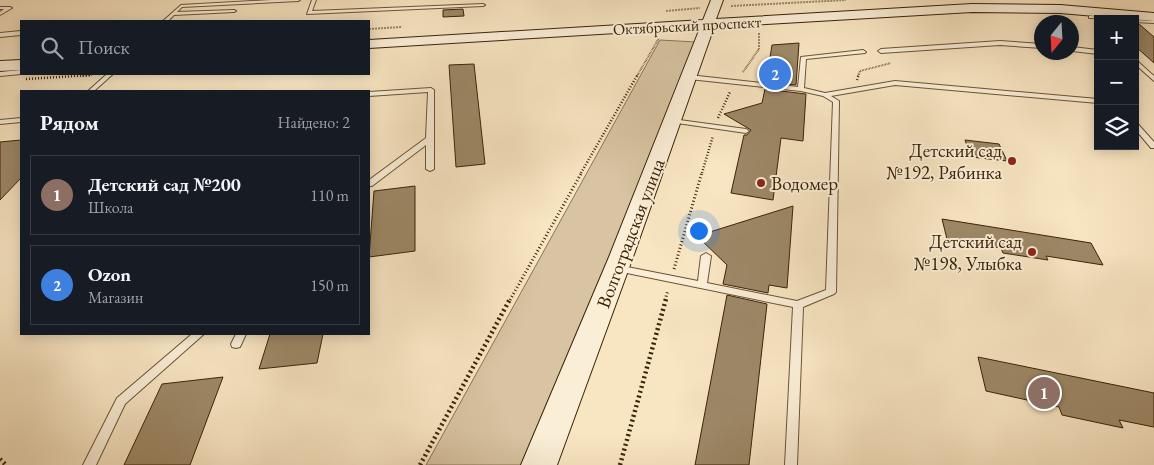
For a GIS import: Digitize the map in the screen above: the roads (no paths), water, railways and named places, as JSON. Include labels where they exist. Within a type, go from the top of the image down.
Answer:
[{"type":"main road","name":"Волгоградская улица","points":[[539,465],[617,268],[717,0]]},
{"type":"main road","name":"Октябрьский проспект","points":[[370,44],[966,5],[1053,5],[1154,13]]},
{"type":"main road","name":"Октябрьский проспект","points":[[370,39],[972,8],[1154,17]]},
{"type":"main road","points":[[0,61],[20,60]]},
{"type":"main road","points":[[0,66],[20,72]]},
{"type":"lane","points":[[166,20],[181,6],[298,0]]},
{"type":"lane","points":[[314,0],[309,13],[483,5]]},
{"type":"lane","points":[[0,8],[10,8],[0,14]]},
{"type":"lane","points":[[173,14],[234,11]]},
{"type":"lane","points":[[1087,14],[1094,15]]},
{"type":"lane","points":[[1087,14],[1094,20]]},
{"type":"lane","points":[[1139,20],[1154,22]]},
{"type":"lane","points":[[0,35],[20,33]]},
{"type":"lane","points":[[881,51],[1000,43],[1034,45]]},
{"type":"lane","points":[[1079,50],[1094,52]]},
{"type":"lane","points":[[801,89],[803,58],[863,52]]},
{"type":"lane","points":[[1139,65],[1154,79]]},
{"type":"lane","points":[[0,74],[20,72]]},
{"type":"lane","points":[[92,90],[109,75]]},
{"type":"lane","points":[[689,77],[737,81],[825,94],[896,83],[1094,101]]},
{"type":"lane","points":[[370,94],[431,90],[430,169]]},
{"type":"lane","points":[[617,268],[798,305],[831,292],[836,101],[825,94]]},
{"type":"lane","points":[[0,122],[20,120]]},
{"type":"lane","points":[[672,121],[746,131]]},
{"type":"lane","points":[[1139,129],[1154,146]]},
{"type":"lane","points":[[370,183],[430,139]]},
{"type":"lane","points":[[702,285],[706,256]]},
{"type":"lane","points":[[792,465],[798,305]]},
{"type":"lane","points":[[90,465],[121,400],[197,335]]},
{"type":"place","name":"Ozon","points":[[775,74]]},
{"type":"place","name":"Детский сад №192, Рябинка","points":[[1012,161]]},
{"type":"place","name":"Водомер","points":[[761,183]]},
{"type":"place","name":"Детский сад №198, Улыбка","points":[[1032,252]]},
{"type":"place","name":"Детский сад №200","points":[[1044,393]]}]
